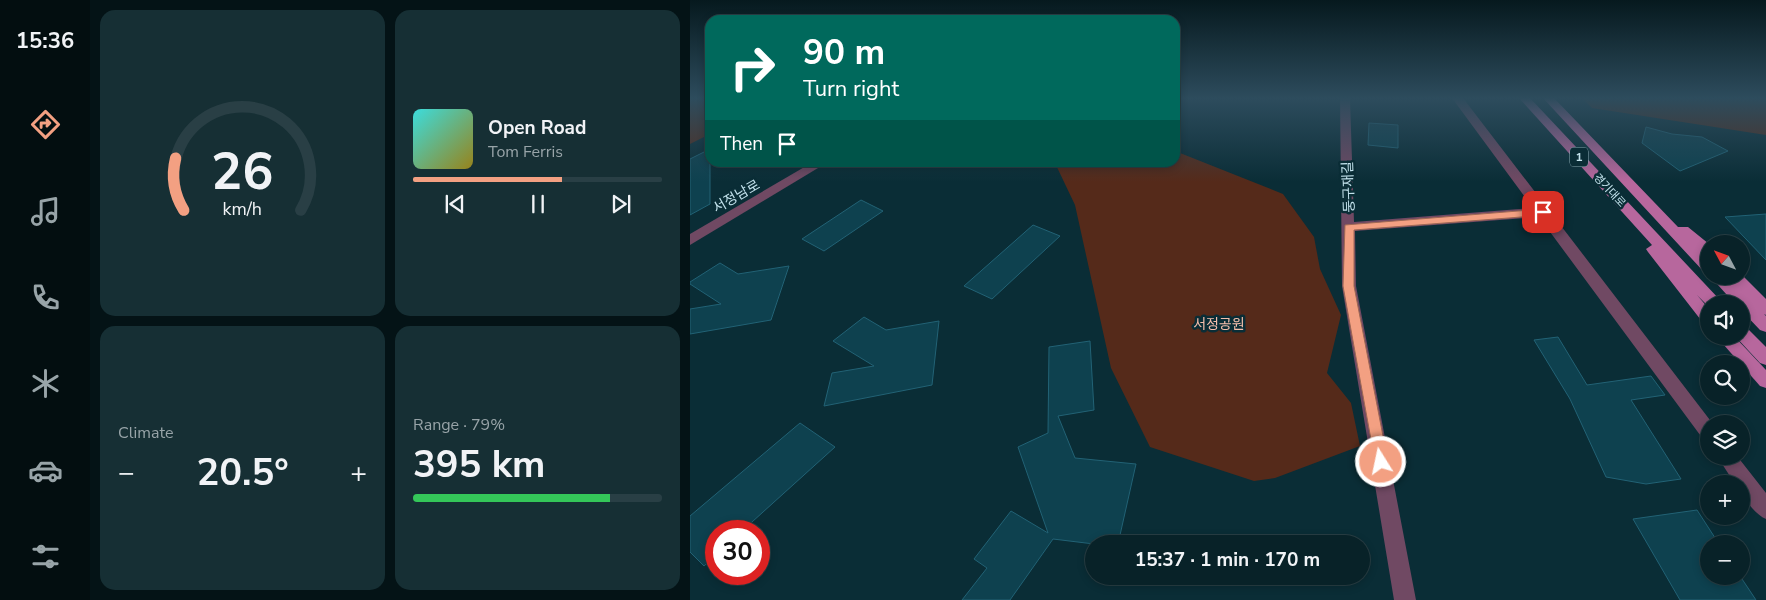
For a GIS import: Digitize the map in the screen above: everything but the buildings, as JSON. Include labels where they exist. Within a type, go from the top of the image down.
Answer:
[{"type":"main road","name":"경기대로","points":[[1550,126],[1707,295]]},
{"type":"main road","name":"경기대로","points":[[1574,126],[1700,259]]},
{"type":"main road","name":"경기대로","points":[[1652,210],[1700,245]]},
{"type":"main road","name":"경기대로","points":[[1634,215],[1657,254],[1700,309]]},
{"type":"main road","points":[[1726,285],[1766,326]]},
{"type":"main road","points":[[1743,285],[1766,309]]},
{"type":"main road","points":[[1750,341],[1766,358]]},
{"type":"main road","points":[[1733,345],[1766,380]]},
{"type":"street","name":"둥구재길","points":[[1346,126],[1349,286],[1405,600]]},
{"type":"street","points":[[1478,126],[1700,421]]},
{"type":"street","name":"서정남로","points":[[690,240],[814,167]]},
{"type":"street","points":[[1349,227],[1543,212]]},
{"type":"street","points":[[1733,465],[1766,509]]},
{"type":"green space","points":[[690,126],[705,126],[705,136],[690,144]]},
{"type":"green space","points":[[1708,126],[1766,126],[1766,135]]},
{"type":"green space","name":"서정공원","points":[[1180,153],[1283,194],[1314,237],[1320,269],[1341,315],[1327,373],[1351,403],[1360,446],[1275,478],[1254,481],[1150,447],[1111,368],[1075,205],[1057,167],[1180,167]]},
{"type":"route","points":[[1381,462],[1349,286],[1349,227],[1543,212]]}]
